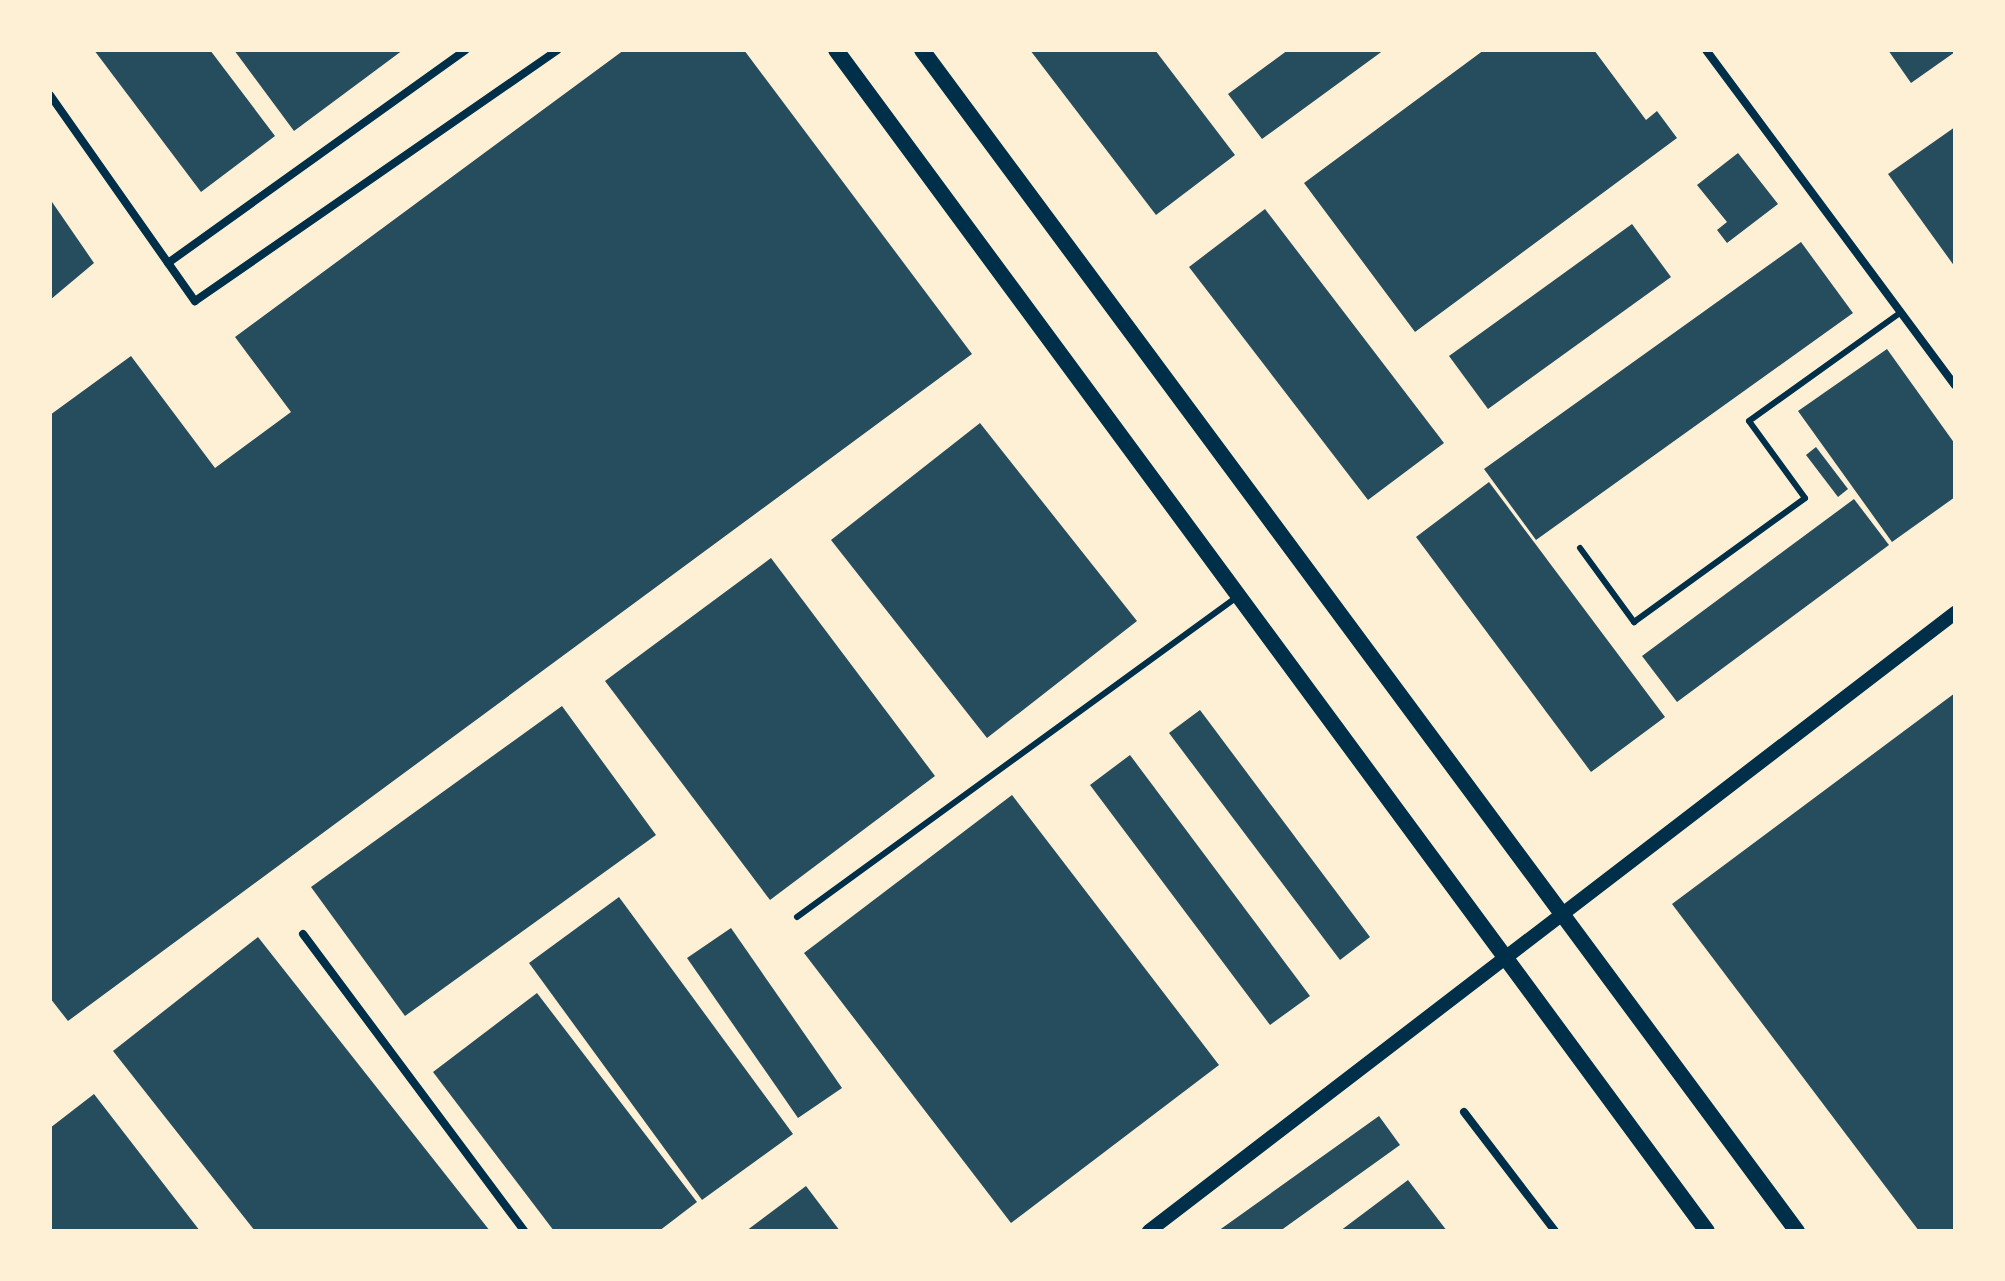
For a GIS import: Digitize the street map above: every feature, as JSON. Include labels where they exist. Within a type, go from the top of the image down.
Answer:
[{"type":"main road","points":[[836,50],[1707,1231]]},
{"type":"main road","points":[[922,50],[1561,917],[1797,1231]]},
{"type":"street","points":[[168,263],[466,50]]},
{"type":"street","points":[[50,95],[195,301],[557,50]]},
{"type":"street","points":[[1706,50],[1955,385]]},
{"type":"street","points":[[1149,1231],[1955,613]]},
{"type":"street","points":[[303,934],[524,1231]]},
{"type":"street","points":[[1464,1112],[1555,1231]]},
{"type":"lane","points":[[1580,548],[1634,622],[1793,507],[1805,498],[1749,421],[1901,312]]},
{"type":"lane","points":[[797,917],[1237,597]]},
{"type":"building","points":[[94,50],[210,50],[275,136],[201,192]]},
{"type":"building","points":[[234,50],[403,50],[294,131]]},
{"type":"building","points":[[624,50],[744,50],[972,354],[68,1021],[50,998],[50,415],[131,356],[215,468],[291,412],[235,337]]},
{"type":"building","points":[[1030,50],[1155,50],[1235,155],[1156,215]]},
{"type":"building","points":[[1288,50],[1384,50],[1262,139],[1228,94]]},
{"type":"building","points":[[1484,50],[1594,50],[1646,120],[1657,111],[1677,138],[1415,332],[1304,183]]},
{"type":"building","points":[[1888,50],[1955,50],[1955,52],[1911,83]]},
{"type":"building","points":[[1955,127],[1955,267],[1888,174]]},
{"type":"building","points":[[1738,153],[1778,204],[1727,243],[1717,230],[1727,222],[1697,185]]},
{"type":"building","points":[[50,199],[94,263],[50,300]]},
{"type":"building","points":[[1265,209],[1444,443],[1368,500],[1189,267]]},
{"type":"building","points":[[1632,224],[1671,277],[1488,409],[1449,356]]},
{"type":"building","points":[[1801,242],[1853,313],[1536,540],[1484,469]]},
{"type":"building","points":[[1887,349],[1955,444],[1955,497],[1892,542],[1798,411]]},
{"type":"building","points":[[980,423],[1137,621],[987,738],[831,540]]},
{"type":"building","points":[[1816,447],[1848,489],[1838,497],[1806,455]]},
{"type":"building","points":[[1489,482],[1665,717],[1591,772],[1416,537]]},
{"type":"building","points":[[1854,499],[1889,545],[1677,702],[1642,656]]},
{"type":"building","points":[[771,558],[935,776],[770,900],[605,681]]},
{"type":"building","points":[[1955,693],[1955,1231],[1919,1231],[1672,904]]},
{"type":"building","points":[[562,706],[656,835],[405,1016],[311,887]]},
{"type":"building","points":[[1200,710],[1370,937],[1340,960],[1169,733]]},
{"type":"building","points":[[1130,755],[1310,996],[1270,1025],[1090,785]]},
{"type":"building","points":[[1012,795],[1219,1065],[1011,1223],[804,953]]},
{"type":"building","points":[[619,897],[793,1134],[702,1200],[529,963]]},
{"type":"building","points":[[731,928],[842,1088],[798,1118],[687,958]]},
{"type":"building","points":[[258,937],[490,1231],[255,1231],[113,1051]]},
{"type":"building","points":[[537,993],[697,1202],[659,1231],[554,1231],[433,1072]]},
{"type":"building","points":[[94,1094],[200,1231],[50,1231],[50,1128]]},
{"type":"building","points":[[1379,1116],[1400,1145],[1280,1231],[1218,1231]]},
{"type":"building","points":[[1408,1180],[1447,1231],[1340,1231]]},
{"type":"building","points":[[806,1186],[840,1231],[746,1231]]}]
